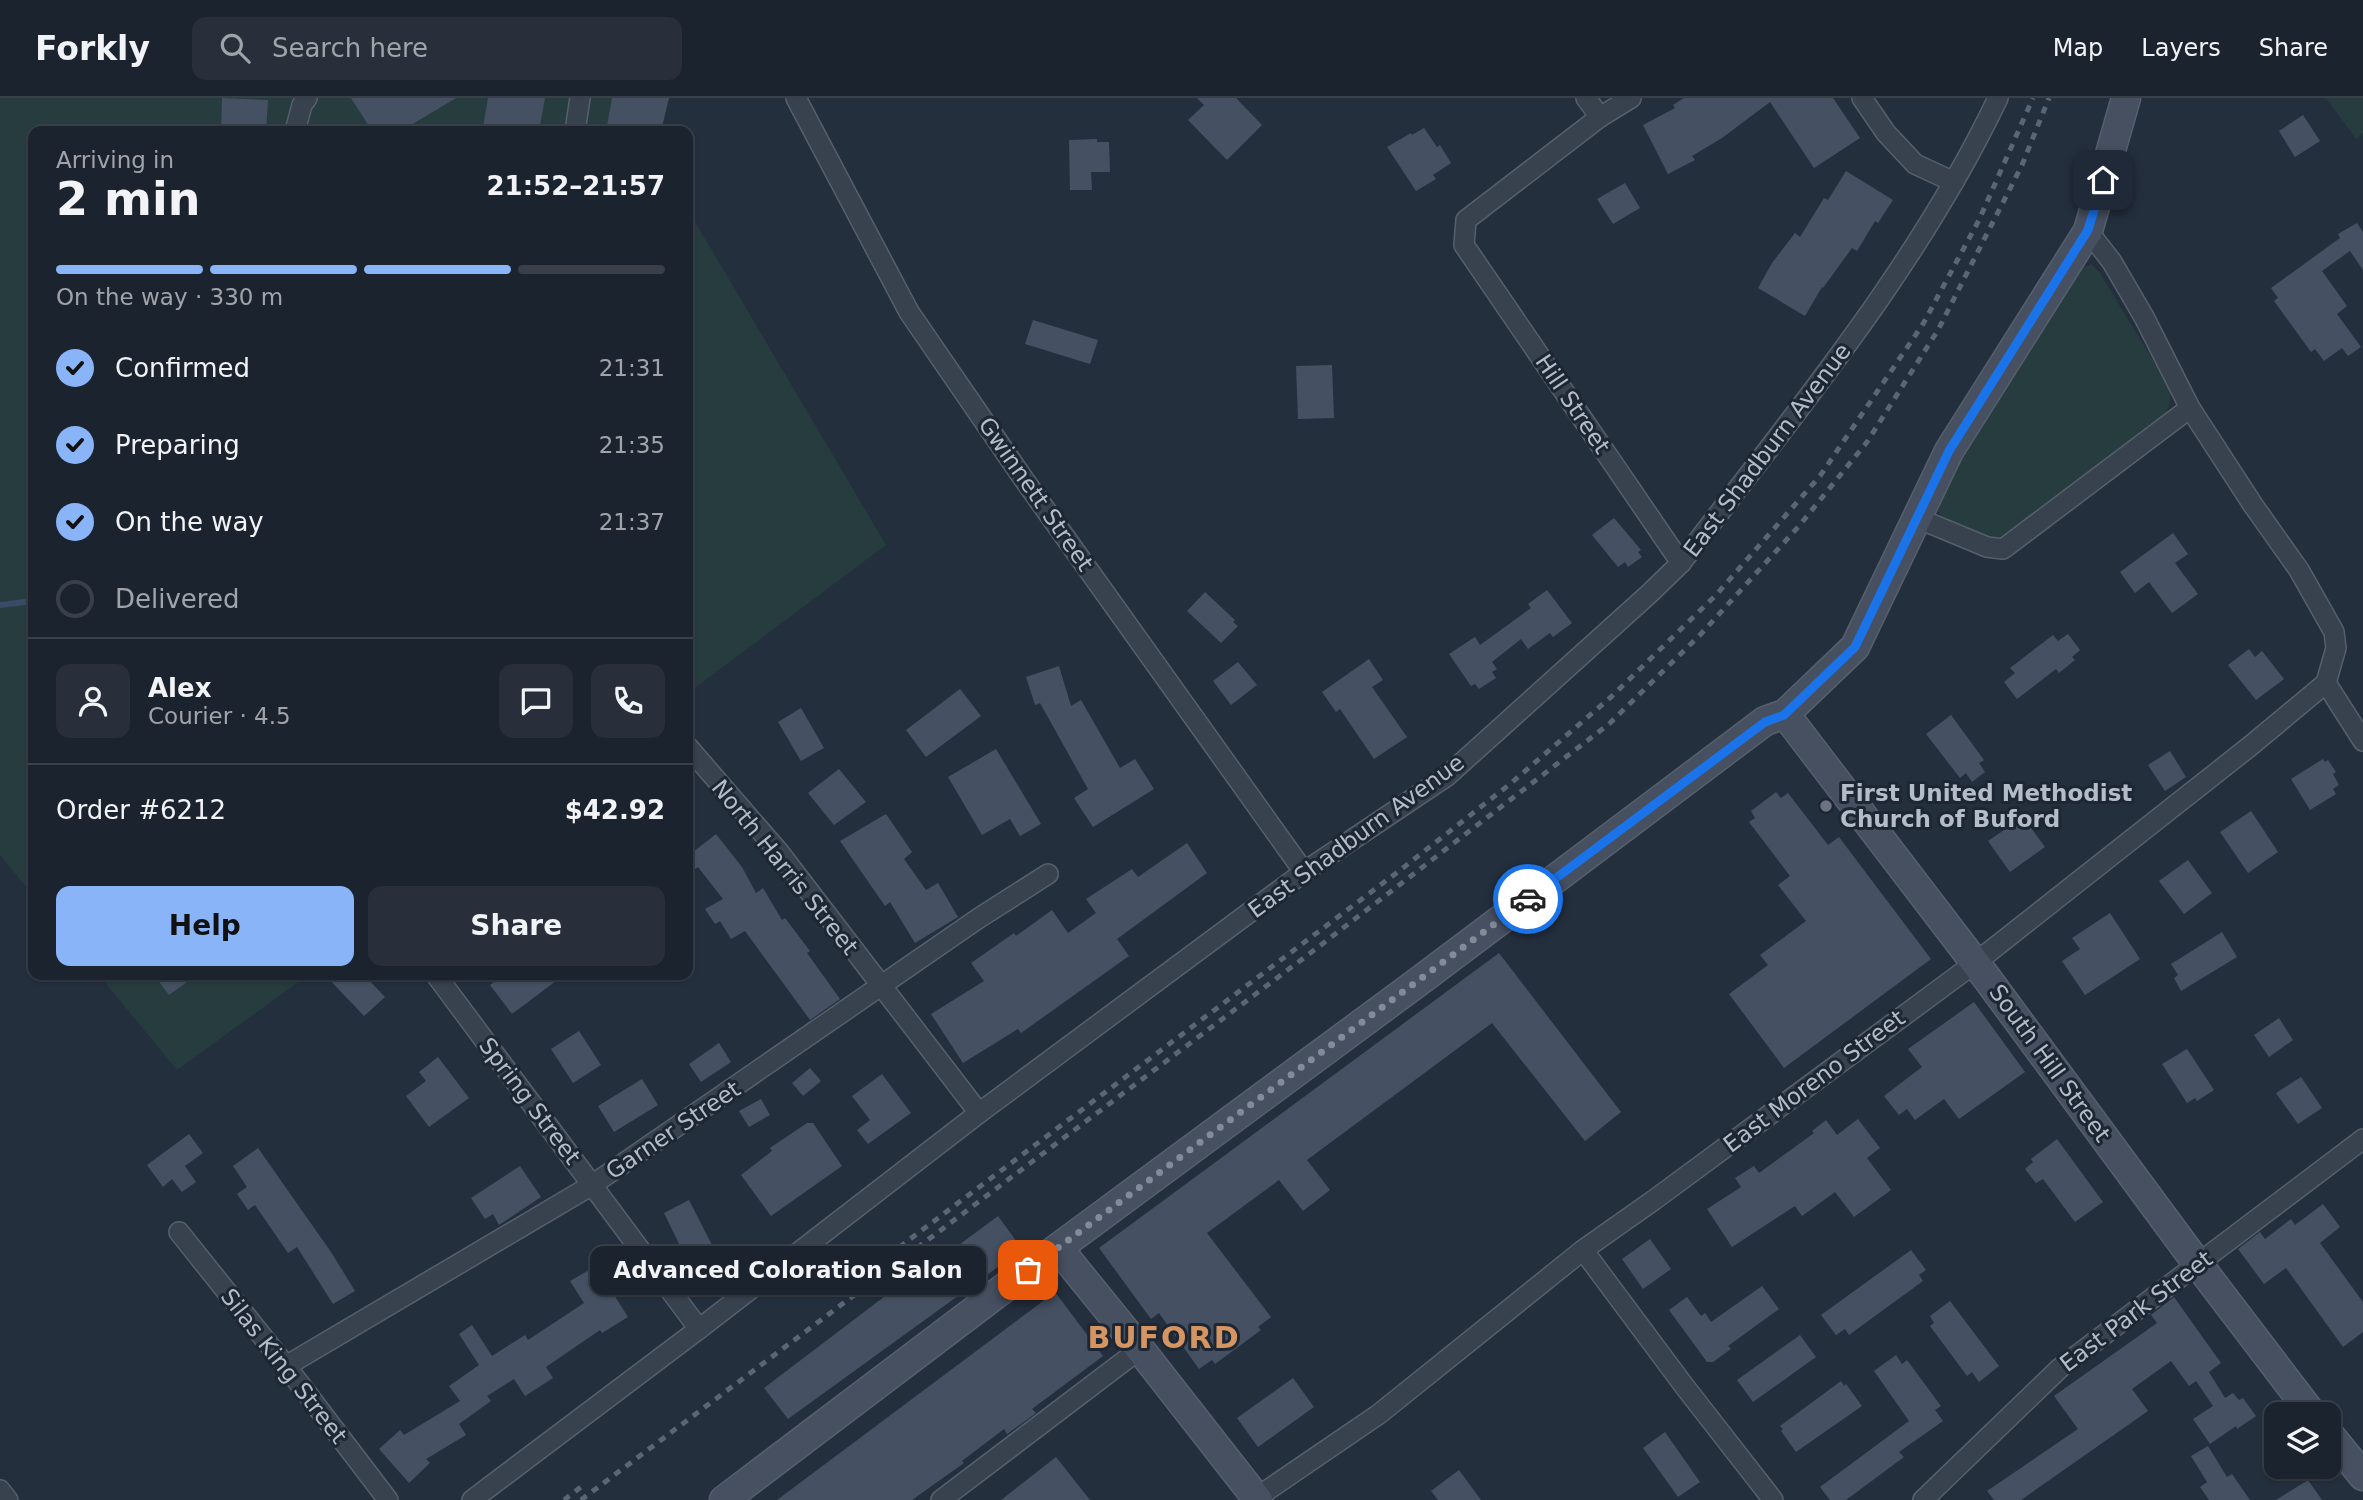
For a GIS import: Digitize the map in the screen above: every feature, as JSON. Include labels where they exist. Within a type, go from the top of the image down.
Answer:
[{"type":"street","points":[[296,126],[307,98]]},
{"type":"street","points":[[576,126],[580,98]]},
{"type":"street","name":"Gwinnett Street","points":[[796,98],[909,312],[1025,481],[1304,872]]},
{"type":"street","points":[[1586,98],[1600,117],[1631,98]]},
{"type":"street","points":[[1862,98],[1886,132],[1915,164],[1954,181]]},
{"type":"street","name":"East Shadburn Avenue","points":[[472,1500],[979,1114],[1304,872],[1447,776],[1681,563],[1868,317],[1954,181],[1998,98]]},
{"type":"street","points":[[724,1500],[1765,722],[1784,715],[1855,647],[1949,451],[2088,230],[2126,98]]},
{"type":"street","name":"Hill Street","points":[[1600,117],[1466,220],[1464,245],[1681,563]]},
{"type":"street","points":[[2088,230],[2112,262],[2144,317],[2190,408],[2253,505],[2300,570],[2334,632],[2336,648],[2326,683],[2363,741]]},
{"type":"street","points":[[1917,517],[1987,547],[2003,549],[2190,408]]},
{"type":"street","name":"East Moreno Street","points":[[1256,1499],[1379,1414],[1583,1250],[1975,963],[2326,683]]},
{"type":"street","name":"South Hill Street","points":[[1784,715],[1975,963],[2197,1264],[2303,1402]]},
{"type":"street","name":"North Harris Street","points":[[693,753],[779,852],[880,988],[979,1114]]},
{"type":"street","name":"Garner Street","points":[[286,1366],[592,1185],[979,918],[1048,874]]},
{"type":"street","name":"Spring Street","points":[[440,980],[699,1329]]},
{"type":"street","name":"East Park Street","points":[[1923,1500],[2060,1368],[2363,1139]]},
{"type":"street","name":"Silas King Street","points":[[179,1233],[286,1366],[388,1500]]},
{"type":"street","points":[[1058,1248],[1256,1499]]},
{"type":"street","points":[[1583,1250],[1773,1500]]},
{"type":"street","points":[[941,1500],[1140,1349]]},
{"type":"street","points":[[2341,1449],[2363,1476]]},
{"type":"street","points":[[0,1490],[8,1500]]},
{"type":"green space","points":[[0,98],[622,98],[638,126],[28,126],[28,889],[0,855]]},
{"type":"green space","points":[[2326,98],[2363,98],[2363,133],[2356,139]]},
{"type":"green space","points":[[693,218],[886,545],[693,689]]},
{"type":"green space","points":[[2091,264],[2100,273],[2171,390],[2165,418],[1998,542],[1945,522],[1937,510],[1947,480],[2081,269]]},
{"type":"green space","points":[[103,980],[301,980],[177,1070]]},
{"type":"building","points":[[222,98],[268,100],[266,126],[221,126]]},
{"type":"building","points":[[351,98],[456,98],[409,126],[369,126]]},
{"type":"building","points":[[488,98],[545,98],[540,126],[483,126]]},
{"type":"building","points":[[612,98],[669,98],[662,126],[607,126]]},
{"type":"building","points":[[1197,98],[1236,98],[1262,125],[1227,160],[1188,120],[1204,105]]},
{"type":"building","points":[[1684,98],[1833,98],[1860,138],[1814,168],[1770,102],[1722,138],[1692,156],[1695,160],[1668,174],[1643,125],[1675,108],[1673,105]]},
{"type":"building","points":[[2303,115],[2320,141],[2295,157],[2279,131]]},
{"type":"building","points":[[1424,128],[1437,147],[1440,145],[1451,163],[1433,175],[1436,179],[1416,191],[1387,147]]},
{"type":"building","points":[[1097,139],[1097,142],[1109,142],[1110,172],[1091,172],[1092,190],[1070,190],[1069,140]]},
{"type":"building","points":[[1846,171],[1893,200],[1878,223],[1875,221],[1857,251],[1852,248],[1822,287],[1805,316],[1758,288],[1772,263],[1795,233],[1800,237],[1824,198],[1828,200]]},
{"type":"building","points":[[1625,183],[1640,208],[1613,224],[1597,199]]},
{"type":"building","points":[[2357,223],[2363,232],[2363,270],[2350,251],[2322,271],[2347,306],[2337,314],[2361,347],[2348,356],[2342,348],[2324,361],[2315,349],[2311,352],[2274,301],[2278,298],[2271,288],[2340,238],[2338,234]]},
{"type":"building","points":[[1033,320],[1098,340],[1090,364],[1025,344]]},
{"type":"building","points":[[1332,365],[1334,418],[1298,419],[1296,366]]},
{"type":"building","points":[[1614,518],[1641,550],[1638,552],[1642,557],[1628,567],[1625,562],[1618,567],[1592,535]]},
{"type":"building","points":[[2173,533],[2188,554],[2175,563],[2198,594],[2172,613],[2149,582],[2135,593],[2120,572]]},
{"type":"building","points":[[1547,590],[1572,623],[1553,637],[1550,633],[1528,649],[1521,639],[1492,662],[1497,669],[1492,672],[1496,678],[1479,689],[1475,684],[1471,686],[1449,654],[1475,637],[1480,645],[1531,608],[1528,604]]},
{"type":"building","points":[[1205,592],[1238,626],[1221,643],[1187,611]]},
{"type":"building","points":[[2068,634],[2080,650],[2072,657],[2075,660],[2059,673],[2056,669],[2017,699],[2004,682],[2015,673],[2010,668],[2053,635],[2058,641]]},
{"type":"building","points":[[2249,649],[2255,657],[2262,651],[2284,679],[2256,700],[2228,665]]},
{"type":"building","points":[[1369,659],[1383,680],[1372,687],[1407,737],[1374,759],[1340,709],[1336,712],[1322,692]]},
{"type":"building","points":[[1238,662],[1257,685],[1231,705],[1213,681]]},
{"type":"building","points":[[1059,666],[1071,706],[1081,700],[1120,768],[1135,759],[1154,789],[1093,827],[1074,798],[1088,789],[1040,703],[1035,705],[1026,677]]},
{"type":"building","points":[[960,689],[981,716],[926,757],[906,730]]},
{"type":"building","points":[[801,708],[824,748],[801,761],[778,722]]},
{"type":"building","points":[[1951,715],[1984,760],[1979,763],[1985,772],[1972,782],[1966,773],[1960,778],[1926,734]]},
{"type":"building","points":[[996,749],[1041,824],[1020,836],[1010,819],[982,835],[948,777]]},
{"type":"building","points":[[2170,751],[2186,777],[2165,791],[2148,765]]},
{"type":"building","points":[[2323,759],[2325,762],[2328,760],[2336,772],[2333,774],[2339,785],[2333,789],[2336,794],[2310,810],[2291,779]]},
{"type":"building","points":[[839,769],[866,802],[834,825],[808,793]]},
{"type":"building","points":[[1776,792],[1781,798],[1788,793],[1828,845],[1839,837],[1931,959],[1784,1068],[1729,994],[1768,965],[1760,955],[1806,921],[1778,885],[1790,876],[1749,822],[1755,818],[1751,811]]},
{"type":"building","points":[[2251,811],[2278,852],[2248,873],[2220,832]]},
{"type":"building","points":[[886,814],[912,852],[904,859],[926,890],[938,883],[958,917],[915,943],[890,902],[885,906],[840,841]]},
{"type":"building","points":[[2023,817],[2045,847],[2010,872],[1988,841]]},
{"type":"building","points":[[716,834],[742,867],[756,893],[763,888],[782,920],[785,918],[810,951],[807,953],[840,999],[810,1020],[745,931],[731,939],[720,921],[715,924],[705,909],[723,899],[698,867],[693,870],[693,852]]},
{"type":"building","points":[[1187,843],[1207,873],[1117,939],[1129,956],[1021,1033],[1018,1029],[963,1063],[931,1014],[984,981],[971,963],[1052,910],[1068,933],[1096,913],[1086,899],[1132,869],[1138,877]]},
{"type":"building","points":[[2188,860],[2212,893],[2184,914],[2159,881]]},
{"type":"building","points":[[2110,913],[2140,959],[2085,995],[2062,961],[2080,949],[2072,938]]},
{"type":"building","points":[[2222,932],[2237,957],[2181,991],[2174,978],[2178,975],[2171,964]]},
{"type":"building","points":[[1499,953],[1621,1112],[1585,1141],[1492,1023],[1307,1160],[1330,1190],[1303,1211],[1279,1180],[1207,1233],[1271,1317],[1258,1327],[1261,1330],[1215,1364],[1212,1360],[1199,1369],[1159,1313],[1151,1319],[1099,1248]]},
{"type":"building","points":[[158,980],[190,980],[169,995]]},
{"type":"building","points":[[330,980],[369,980],[385,997],[364,1016]]},
{"type":"building","points":[[496,980],[557,980],[512,1014],[490,985]]},
{"type":"building","points":[[1974,1002],[2025,1072],[1959,1119],[1944,1099],[1915,1120],[1907,1109],[1899,1115],[1884,1096],[1922,1067],[1908,1049]]},
{"type":"building","points":[[2279,1018],[2293,1040],[2269,1057],[2254,1035]]},
{"type":"building","points":[[579,1031],[601,1065],[573,1083],[551,1049]]},
{"type":"building","points":[[719,1043],[731,1062],[701,1082],[689,1064]]},
{"type":"building","points":[[2187,1049],[2214,1090],[2197,1101],[2195,1098],[2187,1103],[2162,1064]]},
{"type":"building","points":[[438,1057],[469,1098],[429,1127],[406,1096],[426,1081],[419,1072]]},
{"type":"building","points":[[810,1068],[821,1081],[803,1096],[792,1083]]},
{"type":"building","points":[[882,1074],[911,1113],[868,1144],[857,1130],[870,1120],[852,1096]]},
{"type":"building","points":[[2301,1077],[2322,1108],[2298,1124],[2276,1093]]},
{"type":"building","points":[[642,1079],[658,1105],[614,1132],[598,1106]]},
{"type":"building","points":[[761,1099],[770,1115],[749,1127],[739,1111]]},
{"type":"building","points":[[1858,1119],[1880,1148],[1867,1158],[1891,1190],[1854,1217],[1835,1192],[1802,1216],[1795,1206],[1732,1247],[1707,1209],[1741,1187],[1735,1178],[1754,1166],[1759,1173],[1814,1133],[1812,1131],[1826,1120],[1837,1135]]},
{"type":"building","points":[[807,1123],[813,1123],[842,1166],[771,1216],[741,1175],[772,1151],[770,1148]]},
{"type":"building","points":[[189,1134],[203,1153],[185,1166],[196,1182],[182,1192],[172,1179],[163,1187],[147,1165]]},
{"type":"building","points":[[2057,1139],[2103,1202],[2075,1222],[2043,1179],[2036,1183],[2025,1169],[2033,1162],[2031,1159]]},
{"type":"building","points":[[258,1148],[355,1291],[333,1304],[297,1247],[288,1253],[255,1205],[248,1210],[237,1194],[247,1187],[233,1166]]},
{"type":"building","points":[[520,1166],[541,1197],[499,1225],[493,1214],[485,1219],[471,1198]]},
{"type":"building","points":[[689,1200],[714,1249],[688,1262],[664,1213]]},
{"type":"building","points":[[2323,1204],[2340,1227],[2320,1243],[2363,1302],[2363,1332],[2343,1347],[2286,1268],[2264,1284],[2238,1249],[2260,1232],[2265,1239],[2291,1219],[2295,1225]]},
{"type":"building","points":[[998,1216],[1019,1245],[1017,1247],[1020,1251],[788,1419],[764,1388],[930,1262],[932,1265]]},
{"type":"building","points":[[1650,1239],[1671,1269],[1643,1289],[1622,1259]]},
{"type":"building","points":[[1911,1250],[1926,1270],[1919,1275],[1923,1281],[1849,1335],[1845,1329],[1836,1335],[1821,1315]]},
{"type":"building","points":[[596,1266],[628,1317],[602,1333],[600,1330],[546,1367],[553,1378],[525,1396],[514,1379],[487,1396],[491,1401],[459,1424],[466,1435],[426,1459],[430,1463],[409,1483],[379,1449],[400,1430],[404,1435],[460,1401],[449,1386],[479,1365],[459,1334],[472,1325],[492,1356],[525,1335],[528,1340],[584,1303],[570,1281]]},
{"type":"building","points":[[1762,1286],[1779,1309],[1728,1346],[1731,1349],[1713,1362],[1707,1362],[1669,1310],[1687,1297],[1701,1316],[1705,1313],[1711,1322]]},
{"type":"building","points":[[1055,1292],[1103,1356],[1032,1409],[1036,1413],[1007,1434],[1004,1429],[962,1461],[964,1463],[912,1500],[777,1500]]},
{"type":"building","points":[[2174,1297],[2221,1363],[2209,1372],[2225,1398],[2233,1393],[2239,1400],[2243,1398],[2256,1416],[2210,1444],[2193,1419],[2213,1406],[2196,1381],[2189,1386],[2171,1361],[2132,1389],[2148,1411],[2021,1500],[1994,1500],[1987,1491],[2078,1429],[2054,1396],[2157,1323],[2151,1315]]},
{"type":"building","points":[[1950,1301],[1999,1366],[1979,1382],[1972,1372],[1967,1376],[1930,1326],[1934,1323],[1930,1316]]},
{"type":"building","points":[[1800,1335],[1816,1357],[1753,1402],[1737,1380]]},
{"type":"building","points":[[1896,1355],[1902,1364],[1907,1360],[1941,1406],[1935,1410],[1943,1421],[1899,1452],[1904,1457],[1846,1500],[1830,1500],[1820,1487],[1909,1421],[1874,1371]]},
{"type":"building","points":[[1293,1378],[1314,1407],[1258,1447],[1237,1418]]},
{"type":"building","points":[[1841,1381],[1862,1406],[1796,1452],[1780,1426]]},
{"type":"building","points":[[1665,1432],[1700,1482],[1678,1497],[1643,1448]]},
{"type":"building","points":[[2208,1446],[2227,1477],[2232,1474],[2250,1500],[2209,1500],[2200,1487],[2207,1482],[2191,1456]]},
{"type":"building","points":[[1056,1457],[1090,1500],[1001,1500]]},
{"type":"building","points":[[1459,1470],[1481,1500],[1438,1500],[1431,1491]]},
{"type":"building","points":[[2308,1480],[2322,1500],[2276,1500]]},
{"type":"waterway","points":[[0,605],[28,602]]},
{"type":"railway","points":[[877,1264],[1399,871],[1510,784],[1611,697],[1716,595],[1820,476],[1923,324],[1979,220],[2033,98]]},
{"type":"railway","points":[[581,1500],[1321,945],[1609,724],[1700,635],[1799,526],[1867,442],[1938,330],[2022,165],[2049,98]]},
{"type":"railway","points":[[564,1500],[586,1483]]},
{"type":"way so far","points":[[1028,1270],[1528,899]]},
{"type":"place","name":"First United Methodist Church of Buford","points":[[1826,806]]},
{"type":"place","name":"Advanced Coloration Salon","points":[[1028,1270]]},
{"type":"district","name":"BUFORD","points":[[1164,1337]]},
{"type":"route","points":[[1528,899],[1765,722],[1784,715],[1855,647],[1949,451],[2088,230],[2103,180]]}]
